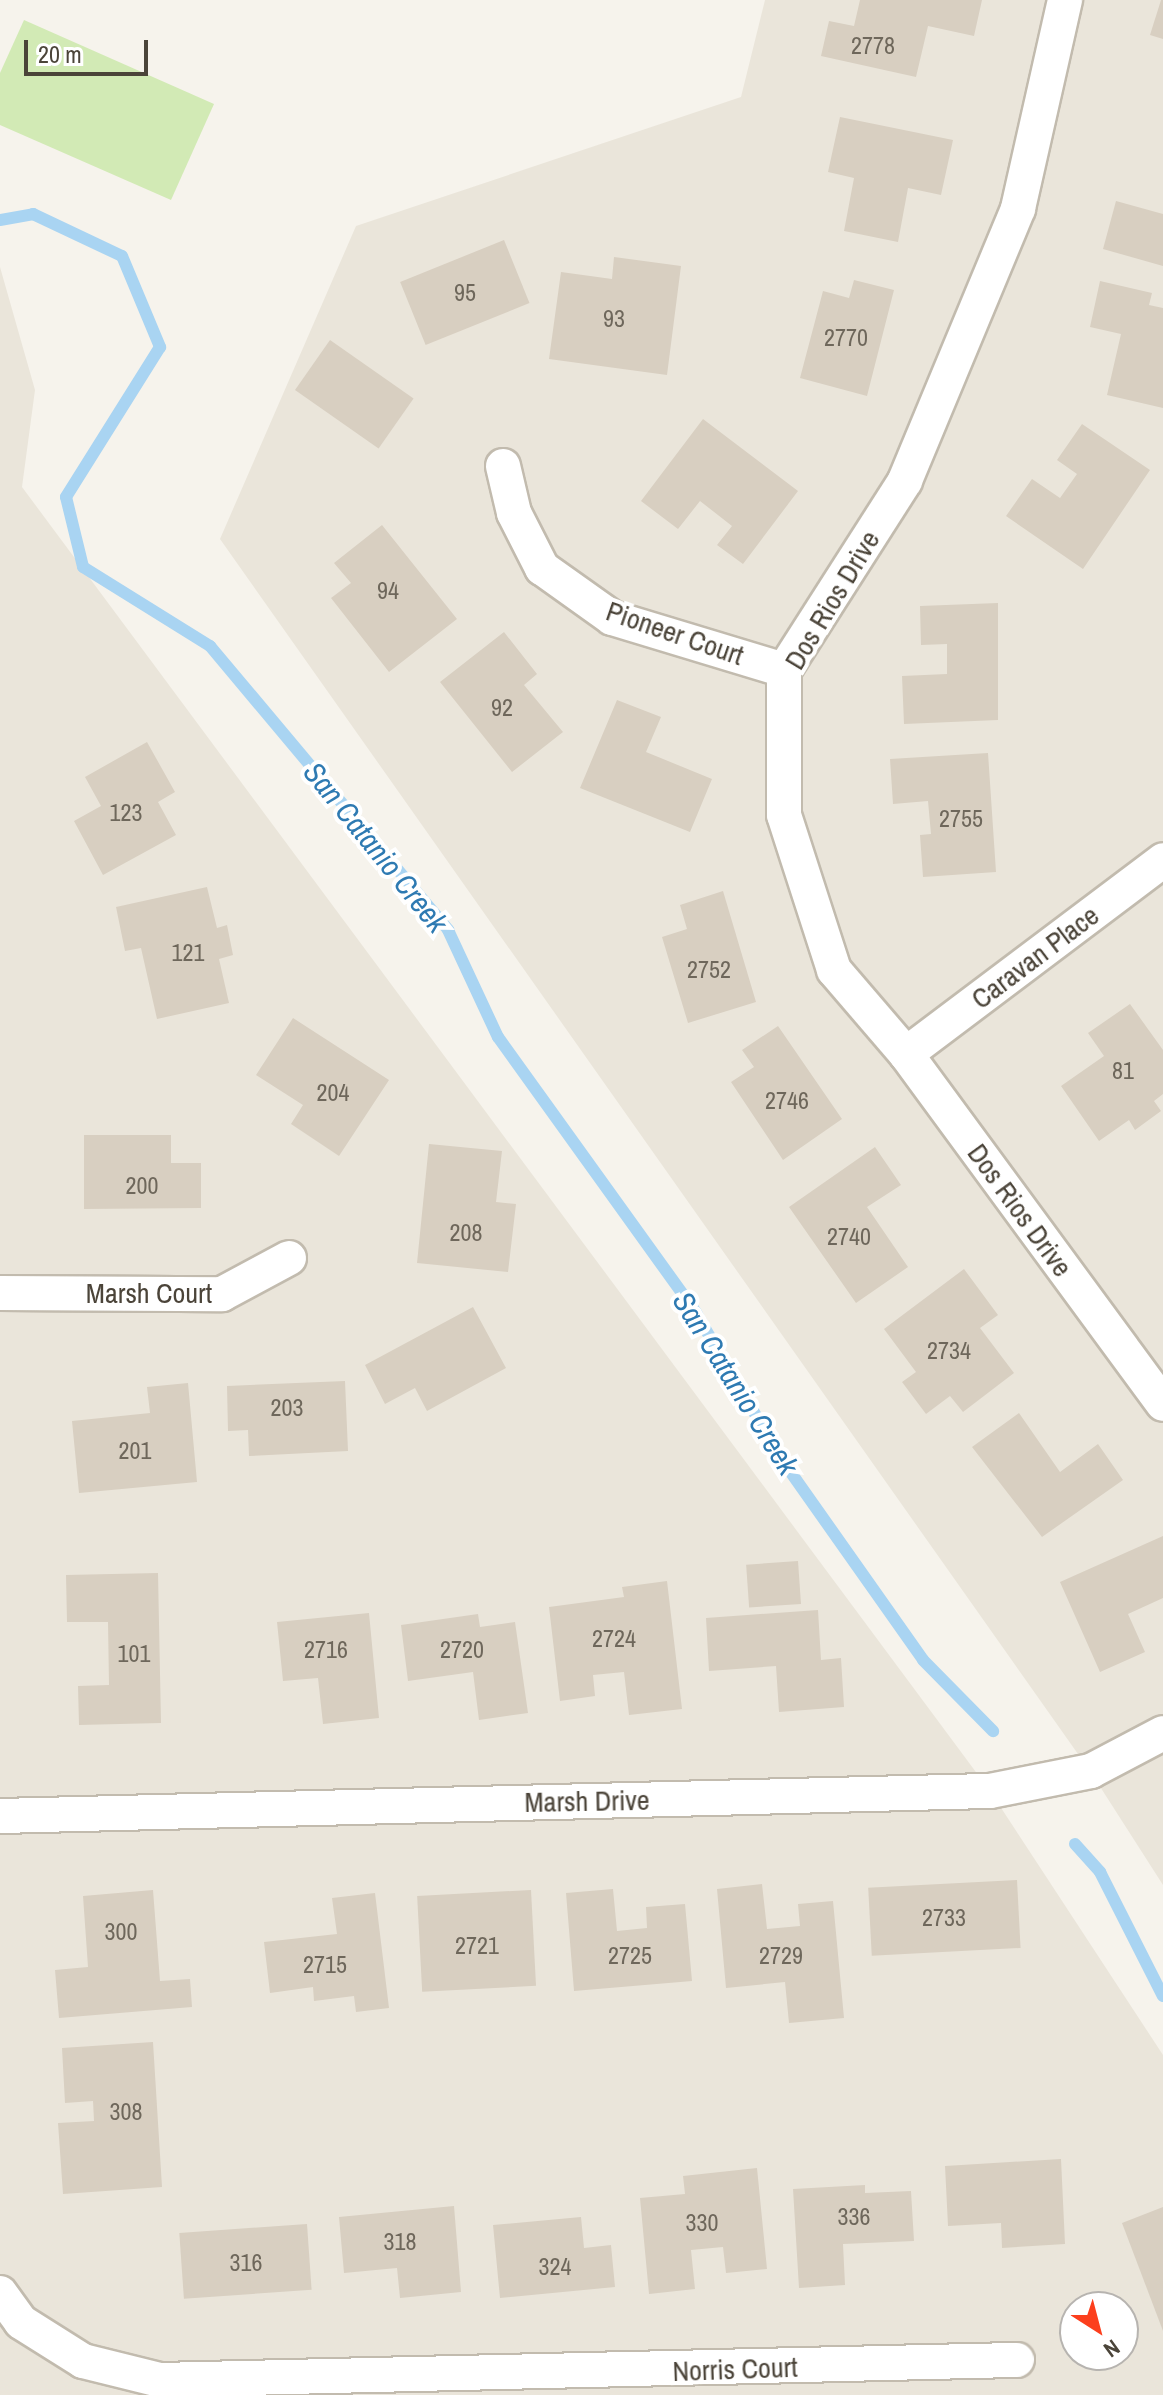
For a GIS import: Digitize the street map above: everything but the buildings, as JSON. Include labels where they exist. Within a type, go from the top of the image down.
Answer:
[{"type":"street","name":"Dos Rios Drive","points":[[1065,0],[1018,209],[905,481],[784,670],[784,815],[834,970],[906,1054],[1163,1404]]},
{"type":"street","name":"Pioneer Court","points":[[503,466],[514,513],[542,568],[612,618],[784,670]]},
{"type":"street","name":"Caravan Place","points":[[906,1054],[1163,860]]},
{"type":"street","name":"Marsh Court","points":[[0,1293],[222,1294],[289,1258]]},
{"type":"street","name":"Marsh Drive","points":[[0,1816],[990,1791],[1091,1771],[1163,1733]]},
{"type":"street","name":"Norris Court","points":[[0,2293],[10,2331],[83,2361],[159,2380],[1017,2360]]},
{"type":"shaded area","points":[[765,0],[1163,0],[1163,1885],[1090,1771],[220,539],[356,226],[741,97]]},
{"type":"shaded area","points":[[0,267],[35,390],[22,487],[990,1791],[1163,2055],[1163,2395],[0,2395]]},
{"type":"green space","points":[[24,20],[214,104],[171,200],[0,125],[0,73]]},
{"type":"waterway","name":"San Catanio Creek","points":[[0,220],[33,214],[122,256],[160,347],[66,497],[83,567],[210,646],[448,930],[498,1037],[696,1313],[780,1457],[923,1660],[993,1731]]},
{"type":"waterway","name":"San Catanio Creek","points":[[1075,1844],[1100,1872],[1163,1996]]}]
